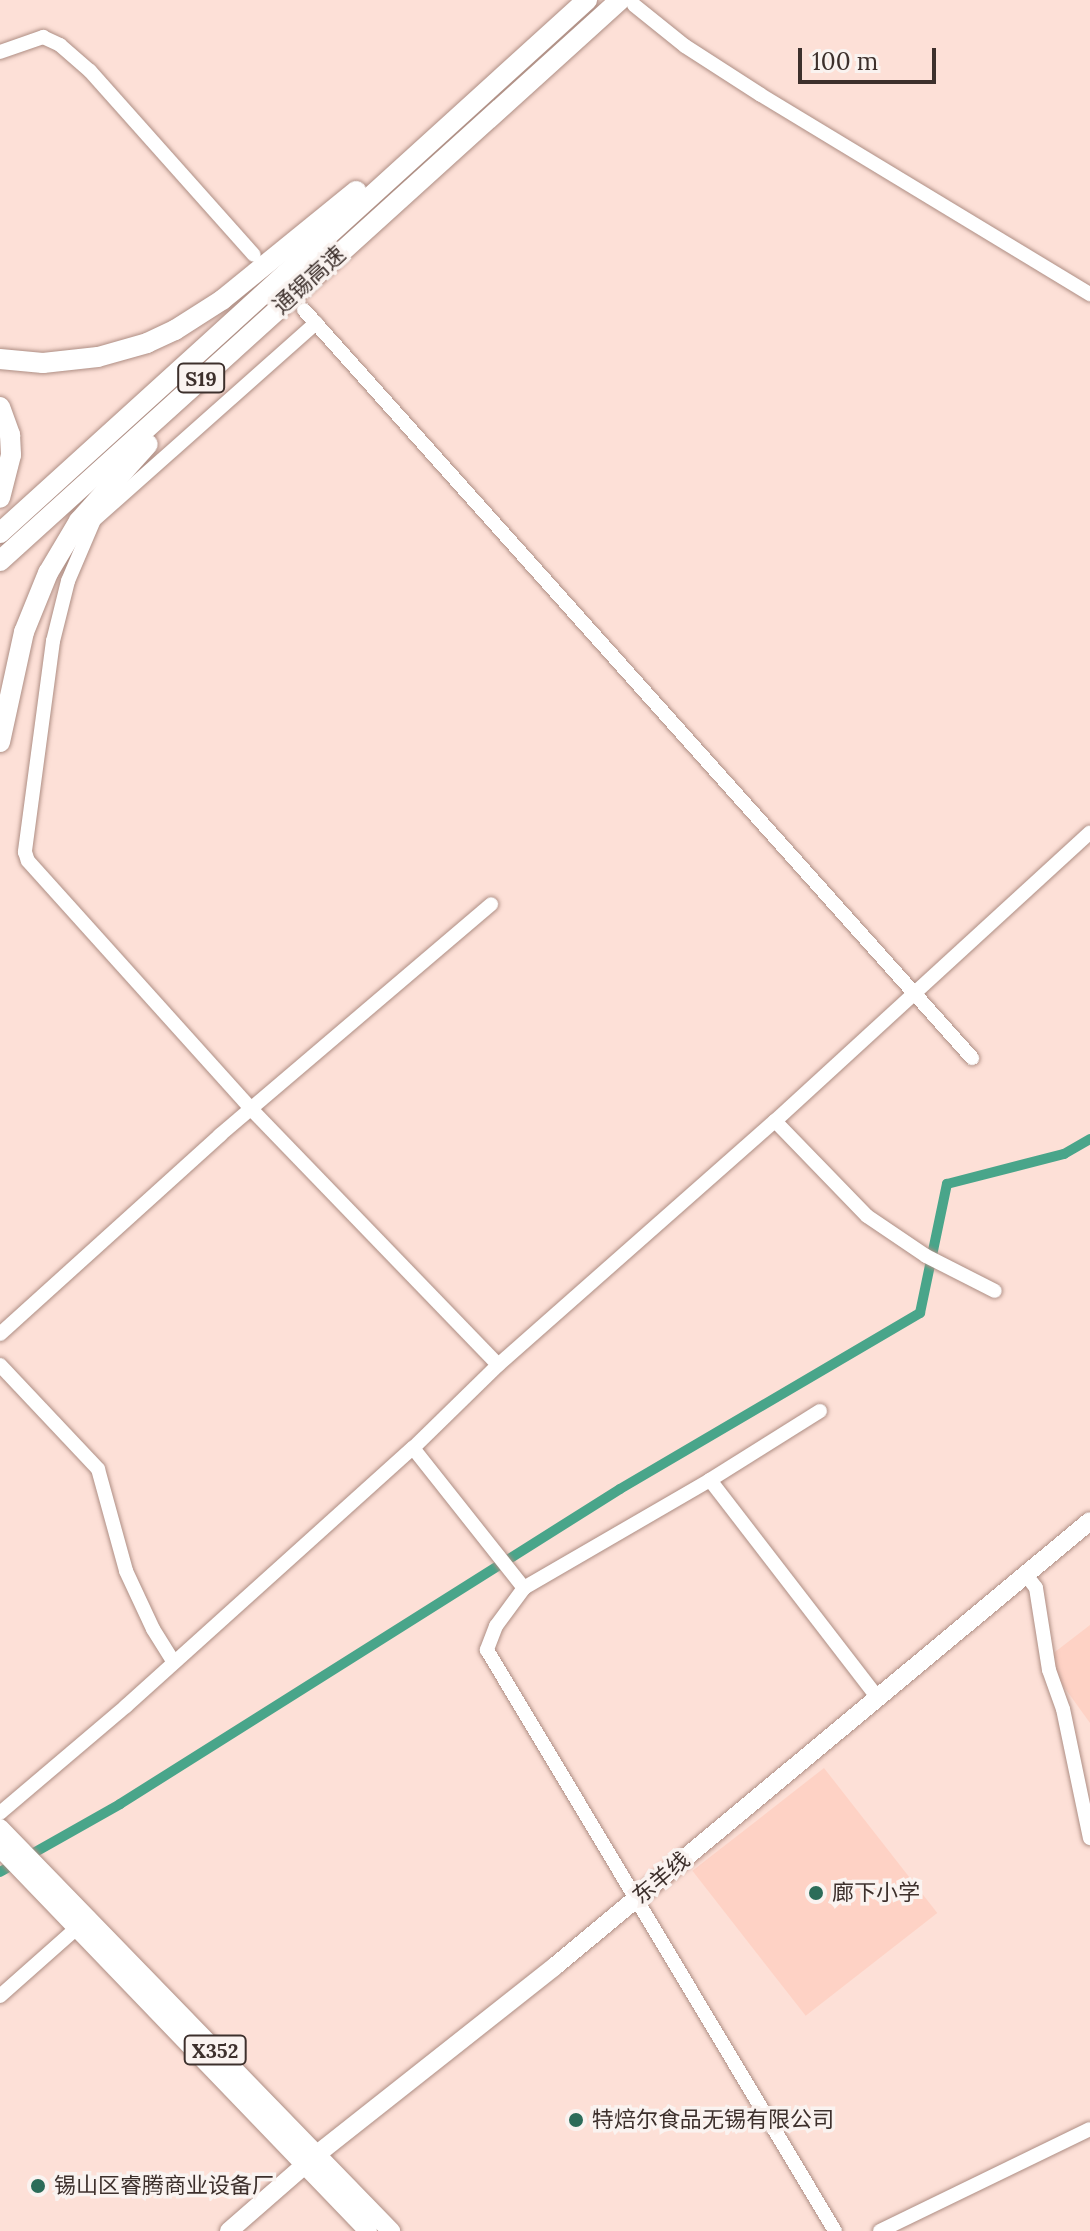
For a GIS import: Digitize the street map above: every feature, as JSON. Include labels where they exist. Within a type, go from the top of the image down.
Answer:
[{"type":"highway","name":"通锡高速","points":[[0,533],[392,181],[468,107],[587,0]]},
{"type":"highway","name":"通锡高速","points":[[0,561],[330,261],[392,181],[482,124],[627,3]]},
{"type":"highway","points":[[0,359],[43,363],[98,357],[147,343],[175,330],[290,248],[392,181]]},
{"type":"highway","points":[[0,742],[24,632],[48,573],[79,521],[133,458],[330,261]]},
{"type":"highway","points":[[0,407],[10,435],[11,455],[0,498]]},
{"type":"main road","name":"东羊线","points":[[229,2231],[310,2161],[634,1901],[1089,1523]]},
{"type":"main road","name":"X352","points":[[0,1828],[10,1851],[310,2161],[368,2231]]},
{"type":"main road","name":"X352","points":[[33,1872],[78,1927],[310,2161],[391,2231]]},
{"type":"street","points":[[627,3],[685,46],[761,95],[1090,294]]},
{"type":"street","points":[[0,52],[43,37],[60,45],[90,71],[254,255]]},
{"type":"street","points":[[304,310],[972,1058]]},
{"type":"street","points":[[316,323],[94,520],[68,581],[53,641],[27,824],[28,861],[252,1110],[498,1365]]},
{"type":"street","points":[[0,1813],[126,1706],[413,1448],[498,1365],[775,1121],[1090,832]]},
{"type":"street","points":[[0,1334],[252,1110],[491,904]]},
{"type":"street","points":[[775,1121],[867,1216],[926,1256],[995,1291]]},
{"type":"street","points":[[0,1365],[98,1469],[126,1571],[153,1629],[173,1661]]},
{"type":"street","points":[[820,1411],[710,1480],[520,1583],[496,1626],[487,1650],[634,1901],[835,2231]]},
{"type":"street","points":[[413,1448],[520,1583]]},
{"type":"street","points":[[710,1480],[877,1697]]},
{"type":"street","points":[[1026,1575],[1036,1588],[1049,1670],[1063,1709],[1090,1838]]},
{"type":"street","points":[[0,1996],[78,1927]]},
{"type":"street","points":[[880,2231],[1090,2129]]},
{"type":"shaded area","points":[[1090,1625],[1090,1723],[1054,1673],[1051,1655]]},
{"type":"shaded area","name":"廊下小学","points":[[824,1768],[937,1913],[806,2016],[692,1871]]},
{"type":"waterway","points":[[0,1872],[120,1804],[620,1489],[920,1313],[947,1184],[1064,1154],[1090,1139]]},
{"type":"place","name":"廊下小学","points":[[816,1893]]},
{"type":"place","name":"特焙尔食品无锡有限公司","points":[[576,2120]]},
{"type":"place","name":"锡山区睿腾商业设备厂","points":[[38,2186]]}]
